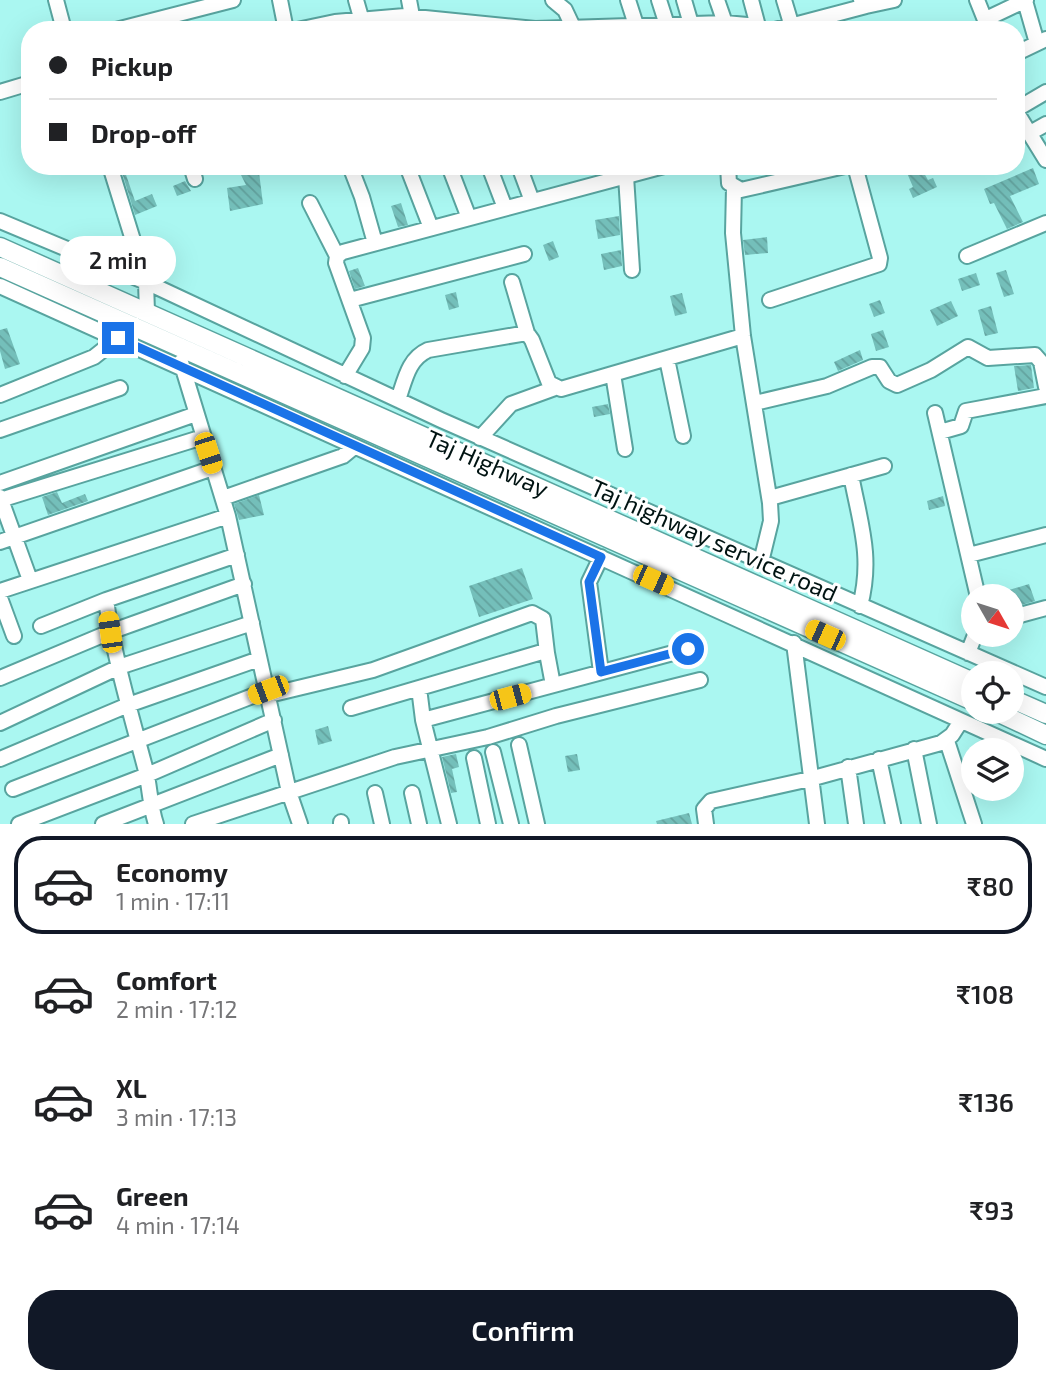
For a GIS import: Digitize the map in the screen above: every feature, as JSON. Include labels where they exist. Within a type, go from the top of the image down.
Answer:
[{"type":"main road","name":"Taj Highway","points":[[0,247],[961,677]]},
{"type":"main road","points":[[0,267],[961,696]]},
{"type":"main road","points":[[1024,704],[1046,714]]},
{"type":"main road","points":[[1023,724],[1046,735]]},
{"type":"street","points":[[56,0],[62,21]]},
{"type":"street","points":[[151,21],[233,0]]},
{"type":"street","points":[[280,0],[284,21]]},
{"type":"street","points":[[356,0],[362,21]]},
{"type":"street","points":[[409,0],[412,16]]},
{"type":"street","points":[[628,0],[635,21]]},
{"type":"street","points":[[659,0],[666,21]]},
{"type":"street","points":[[684,0],[690,21]]},
{"type":"street","points":[[718,0],[724,21]]},
{"type":"street","points":[[751,0],[757,21]]},
{"type":"street","points":[[784,0],[791,21]]},
{"type":"street","points":[[813,21],[863,3],[894,0]]},
{"type":"street","points":[[977,0],[985,21]]},
{"type":"street","points":[[993,21],[1026,0],[1042,41],[1025,49]]},
{"type":"street","points":[[557,1],[569,21]]},
{"type":"street","points":[[401,21],[412,16],[426,21]]},
{"type":"street","points":[[0,92],[21,86]]},
{"type":"street","points":[[1025,106],[1046,92]]},
{"type":"street","points":[[1030,133],[1046,124]]},
{"type":"street","points":[[1025,125],[1046,159]]},
{"type":"street","points":[[113,175],[146,282],[147,312]]},
{"type":"street","points":[[353,175],[375,243]]},
{"type":"street","points":[[410,175],[431,228]]},
{"type":"street","points":[[452,175],[469,218]]},
{"type":"street","points":[[492,175],[505,208]]},
{"type":"street","points":[[522,175],[532,201]]},
{"type":"street","points":[[337,256],[375,243],[630,175]]},
{"type":"street","points":[[729,175],[729,183],[741,190],[800,175]]},
{"type":"street","points":[[776,175],[777,182]]},
{"type":"street","points":[[770,300],[879,264],[880,258],[857,175]]},
{"type":"street","points":[[626,176],[632,270]]},
{"type":"street","points":[[734,188],[733,233],[743,336],[771,521],[761,562]]},
{"type":"street","points":[[310,203],[337,256],[338,271],[363,338],[357,358],[345,376]]},
{"type":"street","name":"Taj highway service road","points":[[0,221],[146,282],[481,438],[1046,687]]},
{"type":"street","points":[[967,256],[1046,223]]},
{"type":"street","points":[[350,300],[524,254]]},
{"type":"street","points":[[512,282],[527,333],[545,377],[555,388]]},
{"type":"street","points":[[3,290],[118,338],[961,721],[947,741],[810,779],[711,801],[704,809],[706,824]]},
{"type":"street","points":[[398,400],[417,355],[428,349],[527,333]]},
{"type":"street","points":[[481,438],[511,404],[555,388],[743,336]]},
{"type":"street","points":[[0,395],[94,357],[118,338]]},
{"type":"street","points":[[176,345],[228,516],[289,792],[300,824]]},
{"type":"street","points":[[755,403],[827,386],[872,367],[880,367],[889,381],[897,385],[931,370],[968,347],[988,358],[1035,355],[1041,362],[1046,387]]},
{"type":"street","points":[[667,359],[683,436]]},
{"type":"street","points":[[613,374],[625,449]]},
{"type":"street","points":[[0,430],[120,388]]},
{"type":"street","points":[[940,432],[961,426],[962,415],[966,411],[1042,399],[1046,396]]},
{"type":"street","points":[[934,413],[975,584]]},
{"type":"street","points":[[0,483],[196,414]]},
{"type":"street","points":[[30,580],[7,540],[0,499],[203,437]]},
{"type":"street","points":[[223,498],[343,456],[354,447]]},
{"type":"street","points":[[769,498],[884,466]]},
{"type":"street","points":[[7,540],[213,468]]},
{"type":"street","points":[[851,475],[868,560],[860,606]]},
{"type":"street","points":[[0,591],[228,516]]},
{"type":"street","points":[[969,555],[1046,535]]},
{"type":"street","points":[[41,626],[106,600],[237,555]]},
{"type":"street","points":[[601,557],[589,582],[601,672]]},
{"type":"street","points":[[0,678],[110,632],[244,583]]},
{"type":"street","points":[[0,598],[13,636]]},
{"type":"street","points":[[106,600],[110,632],[147,775],[149,806],[156,824]]},
{"type":"street","points":[[1024,614],[1046,608]]},
{"type":"street","points":[[13,789],[268,692],[373,670],[532,613],[543,619],[553,685]]},
{"type":"street","points":[[0,723],[119,667],[251,623]]},
{"type":"street","points":[[794,643],[817,824]]},
{"type":"street","points":[[968,653],[970,648]]},
{"type":"street","points":[[423,720],[688,649]]},
{"type":"street","points":[[351,708],[547,653]]},
{"type":"street","points":[[0,759],[128,705],[259,659]]},
{"type":"street","points":[[193,824],[395,757],[430,751],[700,680]]},
{"type":"street","points":[[419,688],[423,720],[449,824]]},
{"type":"street","points":[[19,824],[147,775],[274,720]]},
{"type":"street","points":[[968,724],[1046,758]]},
{"type":"street","points":[[990,724],[990,733]]},
{"type":"street","points":[[947,741],[974,824]]},
{"type":"street","points":[[519,745],[537,824]]},
{"type":"street","points":[[915,749],[929,824]]},
{"type":"street","points":[[493,752],[511,824]]},
{"type":"street","points":[[103,824],[281,755]]},
{"type":"street","points":[[474,758],[488,824]]},
{"type":"street","points":[[880,759],[893,824]]},
{"type":"street","points":[[848,767],[856,824]]},
{"type":"street","points":[[374,793],[382,824]]},
{"type":"street","points":[[412,793],[419,824]]},
{"type":"street","points":[[233,809],[240,824]]},
{"type":"building","points":[[1033,168],[1039,184],[1010,196],[1023,222],[1007,229],[994,203],[990,204],[984,189],[1017,175],[1025,175],[1025,171]]},
{"type":"building","points":[[123,175],[126,175],[135,201],[152,194],[157,206],[135,215]]},
{"type":"building","points":[[241,175],[259,175],[263,204],[230,211],[227,188],[246,185]]},
{"type":"building","points":[[908,175],[925,175],[928,180],[933,178],[937,187],[913,198],[909,189],[913,187]]},
{"type":"building","points":[[185,181],[191,191],[177,196],[173,186]]},
{"type":"building","points":[[401,203],[408,225],[398,227],[391,206]]},
{"type":"building","points":[[619,216],[620,235],[598,239],[595,220]]},
{"type":"building","points":[[767,237],[768,253],[745,255],[743,240]]},
{"type":"building","points":[[553,241],[559,257],[549,261],[543,245]]},
{"type":"building","points":[[621,250],[622,266],[604,270],[601,254]]},
{"type":"building","points":[[358,268],[365,286],[355,289],[349,271]]},
{"type":"building","points":[[1006,270],[1014,294],[1004,297],[996,273]]},
{"type":"building","points":[[976,273],[980,285],[962,291],[958,279]]},
{"type":"building","points":[[456,292],[459,307],[449,310],[445,295]]},
{"type":"building","points":[[682,293],[687,313],[675,316],[670,296]]},
{"type":"building","points":[[880,300],[885,313],[874,317],[869,304]]},
{"type":"building","points":[[951,301],[958,316],[937,326],[930,310]]},
{"type":"building","points":[[991,306],[998,333],[985,336],[978,310]]},
{"type":"building","points":[[7,328],[20,364],[5,369],[0,351],[0,330]]},
{"type":"building","points":[[883,330],[889,347],[876,351],[871,334]]},
{"type":"building","points":[[860,350],[863,360],[838,371],[834,362]]},
{"type":"building","points":[[1031,365],[1034,388],[1018,391],[1014,366]]},
{"type":"building","points":[[608,404],[610,414],[594,417],[592,407]]},
{"type":"building","points":[[57,492],[62,503],[85,494],[88,501],[48,515],[42,497]]},
{"type":"building","points":[[259,495],[264,515],[239,520],[234,504]]},
{"type":"building","points":[[943,496],[945,506],[929,510],[927,501]]},
{"type":"building","points":[[522,568],[533,599],[479,617],[469,586]]},
{"type":"building","points":[[1029,584],[1035,601],[1024,604],[1024,586]]},
{"type":"building","points":[[328,726],[332,741],[318,745],[315,730]]},
{"type":"building","points":[[456,754],[459,767],[452,769],[457,792],[451,793],[442,757]]},
{"type":"building","points":[[577,754],[580,770],[568,772],[565,756]]},
{"type":"building","points":[[689,813],[692,824],[657,824],[656,821]]},
{"type":"route","points":[[118,338],[398,468],[601,557],[589,582],[601,672],[688,649]]}]
